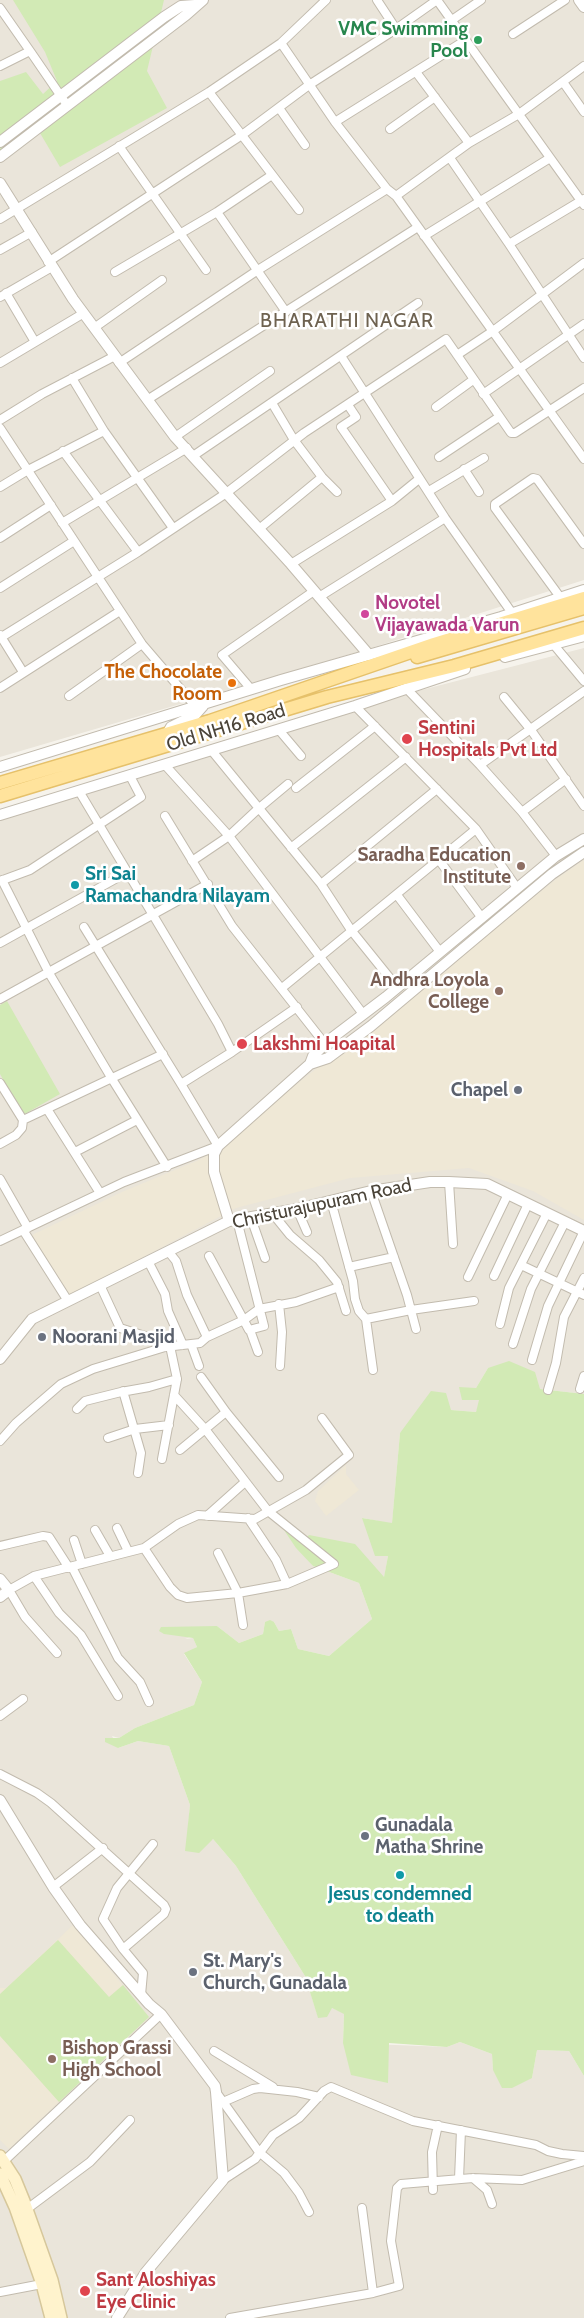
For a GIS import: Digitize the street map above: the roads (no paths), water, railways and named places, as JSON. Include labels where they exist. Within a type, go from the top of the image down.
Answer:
[{"type":"main road","name":"Old NH16 Road","points":[[0,783],[167,734],[354,673],[434,644],[584,598]]},
{"type":"main road","points":[[354,673],[440,652],[584,608]]},
{"type":"main road","points":[[366,686],[440,660],[584,617]]},
{"type":"main road","name":"Old NH16 Road","points":[[0,796],[366,686],[454,666],[584,628]]},
{"type":"main road","points":[[2,2158],[15,2179],[27,2209],[52,2280],[61,2318]]},
{"type":"main road","points":[[0,2174],[16,2207],[42,2284],[51,2318]]},
{"type":"street","points":[[0,219],[209,92],[280,43],[326,0]]},
{"type":"street","points":[[377,0],[396,29]]},
{"type":"street","points":[[35,342],[3,295],[242,135],[309,85],[437,0],[583,201],[509,244]]},
{"type":"street","points":[[452,20],[481,0]]},
{"type":"street","points":[[513,34],[565,0]]},
{"type":"street","points":[[579,0],[584,7]]},
{"type":"street","points":[[0,142],[164,17],[181,6],[199,2]]},
{"type":"street","points":[[0,157],[186,15],[199,2]]},
{"type":"street","points":[[0,8],[67,105]]},
{"type":"street","points":[[335,122],[466,40]]},
{"type":"street","points":[[280,43],[335,122],[387,189],[396,196],[584,459]]},
{"type":"street","points":[[0,66],[30,51]]},
{"type":"street","points":[[396,196],[469,143],[519,114],[584,66]]},
{"type":"street","points":[[416,72],[469,143]]},
{"type":"street","points":[[564,82],[584,112]]},
{"type":"street","points":[[209,92],[298,210]]},
{"type":"street","points":[[390,129],[435,97]]},
{"type":"street","points":[[279,108],[305,145]]},
{"type":"street","points":[[120,146],[206,270]]},
{"type":"street","points":[[450,158],[543,293],[584,358]]},
{"type":"street","points":[[424,236],[550,158]]},
{"type":"street","points":[[114,272],[217,212],[272,175]]},
{"type":"street","points":[[0,183],[50,264],[116,360],[175,438],[190,452],[225,494],[291,564],[369,655]]},
{"type":"street","points":[[0,420],[72,378],[116,360],[387,189]]},
{"type":"street","points":[[217,212],[286,312]]},
{"type":"street","points":[[147,400],[418,227]]},
{"type":"street","points":[[0,250],[32,232]]},
{"type":"street","points":[[457,354],[493,331],[584,263]]},
{"type":"street","points":[[94,328],[162,280]]},
{"type":"street","points":[[62,523],[138,478],[190,452],[272,403],[418,303]]},
{"type":"street","points":[[0,363],[84,313]]},
{"type":"street","points":[[483,394],[584,324]]},
{"type":"street","points":[[23,672],[0,637],[96,576],[138,552],[225,494],[294,440],[446,338],[499,418],[510,432],[514,434],[584,388]]},
{"type":"street","points":[[340,356],[445,518],[512,613]]},
{"type":"street","points":[[175,438],[270,370]]},
{"type":"street","points":[[72,378],[104,431],[173,528]]},
{"type":"street","points":[[436,407],[473,380]]},
{"type":"street","points":[[272,403],[294,440],[322,477],[337,492]]},
{"type":"street","points":[[348,405],[356,417],[341,427],[392,501]]},
{"type":"street","points":[[439,457],[499,418]]},
{"type":"street","points":[[0,428],[142,644],[200,706]]},
{"type":"street","points":[[0,487],[63,451],[104,431]]},
{"type":"street","points":[[63,451],[138,552]]},
{"type":"street","points":[[428,491],[484,458]]},
{"type":"street","points":[[464,469],[479,492]]},
{"type":"street","points":[[258,529],[322,477]]},
{"type":"street","points":[[560,597],[495,508],[495,504],[534,478],[537,479],[584,544]]},
{"type":"street","points":[[291,564],[392,501],[419,479]]},
{"type":"street","points":[[0,538],[51,505]]},
{"type":"street","points":[[251,690],[222,655],[316,594],[445,518]]},
{"type":"street","points":[[0,588],[74,541]]},
{"type":"street","points":[[0,767],[584,590]]},
{"type":"street","points":[[0,688],[120,611]]},
{"type":"street","points":[[0,814],[212,751],[483,663],[584,636]]},
{"type":"street","points":[[69,696],[142,644]]},
{"type":"street","points":[[554,645],[584,681]]},
{"type":"street","points":[[406,688],[522,812],[556,856]]},
{"type":"street","points":[[480,765],[584,691]]},
{"type":"street","points":[[504,697],[531,730],[584,806]]},
{"type":"street","points":[[167,734],[177,723],[195,715],[200,706]]},
{"type":"street","points":[[355,706],[476,829],[517,888]]},
{"type":"street","points":[[296,788],[375,726]]},
{"type":"street","points":[[279,730],[300,756]]},
{"type":"street","points":[[212,751],[321,884],[351,930],[397,987]]},
{"type":"street","points":[[291,848],[406,758]]},
{"type":"street","points":[[165,765],[229,836],[363,1014]]},
{"type":"street","points":[[130,776],[141,797],[30,870],[1,881],[49,972],[167,1167]]},
{"type":"street","points":[[522,812],[566,779]]},
{"type":"street","points":[[192,861],[229,836],[288,784]]},
{"type":"street","points":[[321,884],[437,789]]},
{"type":"street","points":[[78,792],[218,1024],[232,1052]]},
{"type":"street","points":[[165,816],[232,926],[297,1006],[325,1044]]},
{"type":"street","points":[[282,988],[476,829]]},
{"type":"street","points":[[310,1064],[313,1056],[325,1044],[556,856],[584,839]]},
{"type":"street","points":[[0,1241],[124,1182],[218,1146],[310,1064],[328,1058],[372,1026],[552,874],[584,852]]},
{"type":"street","points":[[439,860],[482,918]]},
{"type":"street","points":[[0,943],[126,873]]},
{"type":"street","points":[[0,999],[208,884]]},
{"type":"street","points":[[397,895],[440,952]]},
{"type":"street","points":[[84,927],[218,1146]]},
{"type":"street","points":[[181,1084],[232,1052],[297,1006]]},
{"type":"street","points":[[23,1120],[163,1054]]},
{"type":"street","points":[[0,1083],[23,1120],[22,1128],[16,1135],[0,1144]]},
{"type":"street","points":[[47,1109],[100,1193]]},
{"type":"street","points":[[75,1152],[137,1120]]},
{"type":"street","points":[[218,1146],[214,1154],[214,1172],[233,1220],[264,1326],[250,1330]]},
{"type":"street","points":[[0,1179],[3,1190],[68,1301]]},
{"type":"street","name":"Christurajupuram Road","points":[[2,1354],[32,1320],[233,1220],[297,1210],[371,1191],[430,1182],[449,1182],[487,1184],[584,1231]]},
{"type":"street","points":[[449,1182],[453,1244]]},
{"type":"street","points":[[371,1191],[416,1329]]},
{"type":"street","points":[[468,1277],[508,1194]]},
{"type":"street","points":[[331,1201],[349,1267],[355,1299],[359,1311],[366,1320],[373,1370]]},
{"type":"street","points":[[494,1276],[528,1204]]},
{"type":"street","points":[[297,1210],[307,1232]]},
{"type":"street","points":[[500,1324],[509,1288],[547,1213]]},
{"type":"street","points":[[273,1214],[290,1235],[319,1260],[337,1282],[346,1311]]},
{"type":"street","points":[[251,1218],[265,1258]]},
{"type":"street","points":[[513,1344],[532,1289],[566,1222]]},
{"type":"street","points":[[532,1360],[548,1306],[584,1231]]},
{"type":"street","points":[[168,1251],[176,1261],[191,1304],[207,1337]]},
{"type":"street","points":[[209,1256],[250,1330],[258,1352]]},
{"type":"street","points":[[349,1267],[394,1257]]},
{"type":"street","points":[[148,1261],[165,1294],[168,1311],[199,1366]]},
{"type":"street","points":[[521,1265],[580,1293]]},
{"type":"street","points":[[548,1390],[556,1363],[562,1325],[580,1293],[584,1278]]},
{"type":"street","points":[[100,1285],[120,1328],[145,1336],[168,1347],[177,1379],[162,1459]]},
{"type":"street","points":[[0,1442],[16,1423],[61,1384],[93,1369],[168,1347],[200,1342],[244,1320],[259,1309],[296,1302],[339,1287]]},
{"type":"street","points":[[366,1320],[411,1310],[474,1301]]},
{"type":"street","points":[[279,1304],[282,1332],[280,1366]]},
{"type":"street","points":[[201,1376],[226,1412],[279,1477]]},
{"type":"street","points":[[580,1389],[584,1376]]},
{"type":"street","points":[[77,1409],[85,1401],[123,1391],[149,1388],[177,1379]]},
{"type":"street","points":[[123,1391],[141,1453],[138,1473]]},
{"type":"street","points":[[144,1548],[178,1595],[187,1598],[238,1593],[287,1584],[334,1564],[268,1511],[205,1429],[174,1395]]},
{"type":"street","points":[[180,1450],[226,1412]]},
{"type":"street","points":[[0,1597],[34,1576],[144,1548],[183,1522],[198,1515],[255,1519],[306,1490],[349,1455],[322,1418]]},
{"type":"street","points":[[108,1438],[135,1429],[169,1425]]},
{"type":"street","points":[[207,1516],[246,1482]]},
{"type":"street","points":[[248,1518],[276,1560],[287,1584]]},
{"type":"street","points":[[117,1528],[128,1551]]},
{"type":"street","points":[[95,1530],[110,1556]]},
{"type":"street","points":[[0,1546],[43,1536],[49,1537],[70,1567],[118,1658],[140,1682],[149,1702]]},
{"type":"street","points":[[74,1540],[82,1564]]},
{"type":"street","points":[[218,1553],[238,1593],[244,1625]]},
{"type":"street","points":[[34,1576],[59,1613],[81,1635],[118,1696]]},
{"type":"street","points":[[0,1579],[25,1617],[57,1653]]},
{"type":"street","points":[[0,1716],[22,1699]]},
{"type":"street","points":[[0,1774],[37,1793],[130,1872],[154,1894],[166,1909],[164,1914],[123,1949]]},
{"type":"street","points":[[0,1800],[53,1887],[80,1925],[161,2014],[215,2086],[223,2180]]},
{"type":"street","points":[[142,1995],[143,1973],[123,1949],[103,1919],[117,1888],[153,1844]]},
{"type":"street","points":[[53,1887],[103,1848]]},
{"type":"street","points":[[2,2158],[161,2014]]},
{"type":"street","points":[[214,2051],[274,2088]]},
{"type":"street","points":[[224,2102],[253,2089],[274,2088],[318,2097]]},
{"type":"street","points":[[117,2318],[146,2272],[223,2180],[255,2159],[273,2135],[299,2118],[318,2097],[331,2088],[414,2121],[536,2145],[548,2151],[562,2154],[584,2156]]},
{"type":"street","points":[[216,2092],[259,2152],[284,2173],[299,2193],[309,2212]]},
{"type":"street","points":[[27,2209],[90,2162],[130,2120]]},
{"type":"street","points":[[433,2190],[432,2152],[438,2126]]},
{"type":"street","points":[[459,2179],[461,2130]]},
{"type":"street","points":[[230,2318],[396,2288],[400,2284],[391,2240],[398,2186],[432,2180],[473,2178],[522,2180],[584,2162]]},
{"type":"street","points":[[473,2178],[487,2190],[492,2204]]},
{"type":"street","points":[[362,2208],[373,2293]]},
{"type":"street","points":[[0,2292],[42,2284]]},
{"type":"place","name":"VMC Swimming Pool","points":[[478,40]]},
{"type":"place","name":"Novotel Vijayawada Varun","points":[[365,614]]},
{"type":"place","name":"The Chocolate Room","points":[[232,683]]},
{"type":"place","name":"Sentini Hospitals Pvt Ltd","points":[[407,739]]},
{"type":"place","name":"Saradha Education Institute","points":[[521,866]]},
{"type":"place","name":"Sri Sai Ramachandra Nilayam","points":[[75,885]]},
{"type":"place","name":"Andhra Loyola College","points":[[499,991]]},
{"type":"place","name":"Lakshmi Hoapital","points":[[242,1044]]},
{"type":"place","name":"Chapel","points":[[518,1090]]},
{"type":"place","name":"Noorani Masjid","points":[[42,1337]]},
{"type":"place","name":"Gunadala Matha Shrine","points":[[365,1836]]},
{"type":"place","name":"Jesus condemned to death","points":[[400,1875]]},
{"type":"place","name":"St. Mary's Church, Gunadala","points":[[193,1972]]},
{"type":"place","name":"Bishop Grassi High School","points":[[52,2059]]},
{"type":"place","name":"Sant Aloshiyas Eye Clinic","points":[[85,2291]]},
{"type":"district","name":"BHARATHI NAGAR","points":[[347,321]]}]
